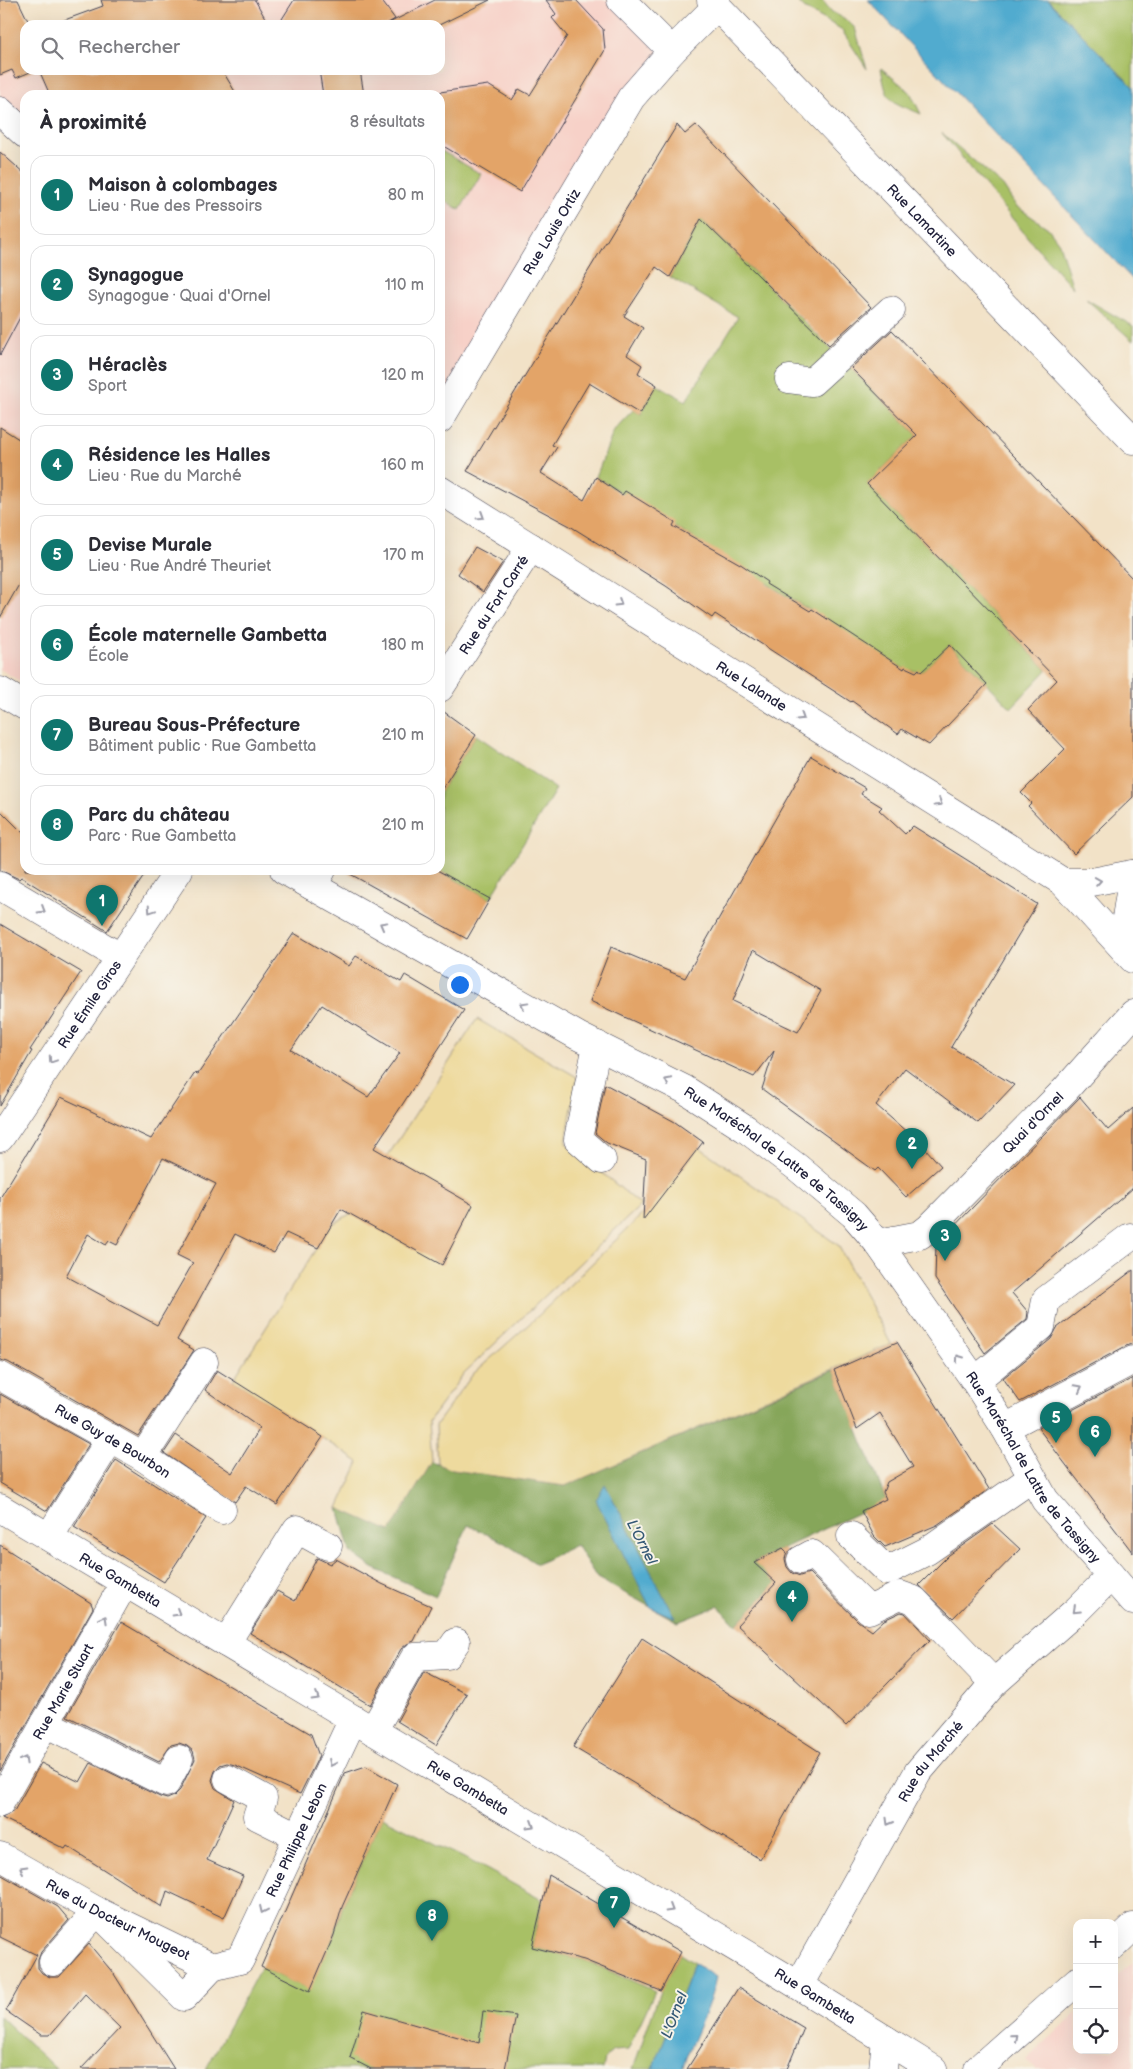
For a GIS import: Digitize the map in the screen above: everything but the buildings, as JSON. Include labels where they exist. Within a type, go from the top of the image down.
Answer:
[{"type":"street","points":[[620,0],[672,51]]},
{"type":"street","name":"Rue Louis Ortiz","points":[[445,411],[630,98],[714,3]]},
{"type":"street","name":"Rue Lamartine","points":[[714,3],[1133,440]]},
{"type":"street","points":[[0,111],[20,129]]},
{"type":"street","points":[[789,379],[812,382],[891,310]]},
{"type":"street","name":"Rue Lalande","points":[[445,493],[1063,882],[1133,959]]},
{"type":"street","name":"Rue du Fort Carré","points":[[445,680],[531,547]]},
{"type":"street","points":[[0,691],[20,703]]},
{"type":"street","points":[[1063,882],[1092,882],[1133,874],[1129,928]]},
{"type":"street","name":"Rue Émile Giros","points":[[1,1134],[176,875]]},
{"type":"street","name":"Rue Maréchal de Lattre de Tassigny","points":[[305,875],[317,878],[597,1045],[684,1089],[746,1129],[798,1168],[854,1215],[878,1243],[974,1381],[1013,1424],[1032,1478],[1045,1500],[1133,1601]]},
{"type":"street","points":[[0,886],[120,957]]},
{"type":"street","name":"Quai d'Ornel","points":[[924,1231],[1065,1090],[1133,1014]]},
{"type":"street","points":[[597,1045],[578,1139],[602,1160]]},
{"type":"street","points":[[878,1243],[924,1231]]},
{"type":"street","points":[[901,1277],[924,1231]]},
{"type":"street","points":[[974,1381],[1041,1327],[1046,1300],[1130,1237]]},
{"type":"street","points":[[1013,1424],[1133,1360]]},
{"type":"street","points":[[143,1457],[204,1362]]},
{"type":"street","name":"Rue Guy de Bourbon","points":[[0,1376],[143,1457],[222,1510]]},
{"type":"street","points":[[49,1537],[111,1438]]},
{"type":"street","points":[[851,1536],[887,1571],[927,1551],[1032,1478]]},
{"type":"street","name":"Rue Gambetta","points":[[0,1508],[798,1985],[933,2069]]},
{"type":"street","points":[[226,1643],[297,1529],[328,1546]]},
{"type":"street","points":[[801,1560],[812,1554],[870,1610],[900,1595],[914,1600],[994,1683]]},
{"type":"street","name":"Rue du Marché","points":[[798,1985],[918,1772],[994,1683],[1077,1610],[1111,1576]]},
{"type":"street","name":"Rue Marie Stuart","points":[[0,1803],[125,1582]]},
{"type":"street","name":"Rue Philippe Lebon","points":[[212,1967],[240,1960],[298,1836],[363,1725],[415,1657],[447,1655],[456,1642]]},
{"type":"street","points":[[45,1722],[166,1783],[179,1759]]},
{"type":"street","points":[[228,1779],[263,1798],[257,1816],[298,1836]]},
{"type":"street","name":"Rue du Docteur Mougeot","points":[[0,1856],[97,1911],[212,1967]]},
{"type":"street","points":[[53,1962],[97,1911],[184,1997],[212,1967]]},
{"type":"street","points":[[1118,1941],[1133,1927]]},
{"type":"street","points":[[978,2069],[1073,1986]]},
{"type":"street","points":[[882,2069],[886,2040]]},
{"type":"shaded area","points":[[129,0],[621,0],[672,51],[445,411],[445,90],[20,90],[20,129],[0,111],[0,74],[20,63],[20,75],[445,75],[445,20],[94,20]]},
{"type":"shaded area","points":[[0,151],[20,169],[20,681],[0,669]]},
{"type":"shaded area","points":[[1133,1962],[1133,2069],[1037,2069],[1026,2060],[1073,2017],[1073,2054],[1118,2054],[1118,1975]]},
{"type":"green space","points":[[796,0],[822,0],[832,12],[845,19],[855,28],[867,69],[841,29],[804,8]]},
{"type":"green space","points":[[1048,0],[1133,0],[1133,87]]},
{"type":"green space","points":[[881,68],[910,92],[921,114],[891,99],[885,88]]},
{"type":"green space","points":[[942,133],[1003,186],[1016,206],[1048,228],[1059,243],[1073,288],[1029,239]]},
{"type":"green space","points":[[445,153],[481,174],[460,210],[445,201]]},
{"type":"green space","points":[[701,219],[917,435],[867,484],[1047,670],[1011,708],[950,645],[921,672],[904,669],[596,477],[614,430],[633,410],[641,414],[657,385],[686,401],[738,317],[670,277]]},
{"type":"green space","points":[[1086,299],[1133,326],[1133,341]]},
{"type":"green space","points":[[476,735],[556,789],[490,899],[445,874],[445,784]]},
{"type":"green space","points":[[834,1370],[886,1500],[754,1562],[776,1583],[736,1625],[718,1606],[678,1622],[597,1578],[576,1545],[537,1564],[503,1542],[468,1525],[436,1596],[373,1568],[350,1552],[338,1508],[390,1531],[432,1462],[453,1470],[565,1486]]},
{"type":"green space","points":[[382,1817],[488,1870],[542,1900],[532,1947],[584,1960],[655,1991],[628,2050],[613,2051],[605,2058],[603,2069],[206,2069],[261,1967],[309,1990],[334,1935],[343,1905]]},
{"type":"green space","points":[[680,1954],[694,1963],[654,2069],[633,2069],[659,1994]]},
{"type":"green space","points":[[0,2016],[56,2069],[0,2069]]},
{"type":"sand","points":[[477,1019],[577,1077],[566,1143],[641,1205],[464,1373],[429,1421],[432,1462],[390,1531],[338,1508],[359,1462],[233,1380],[331,1225],[350,1214]]},
{"type":"sand","points":[[699,1147],[838,1245],[891,1344],[565,1486],[453,1470],[438,1464],[436,1425],[473,1374],[538,1316],[661,1196]]},
{"type":"water","points":[[868,0],[1048,0],[1133,87],[1133,280]]},
{"type":"water","points":[[605,1484],[675,1618],[650,1607],[596,1500]]},
{"type":"water","name":"L'Ornel","points":[[694,1963],[716,1977],[705,2012],[682,2069],[653,2069]]},
{"type":"place","name":"Maison à colombages","points":[[102,926]]},
{"type":"place","name":"Synagogue","points":[[912,1169]]},
{"type":"place","name":"Héraclès","points":[[945,1261]]},
{"type":"place","name":"Devise Murale","points":[[1056,1443]]},
{"type":"place","name":"École maternelle Gambetta","points":[[1095,1457]]},
{"type":"place","name":"Résidence les Halles","points":[[792,1622]]},
{"type":"place","name":"Bureau Sous-Préfecture","points":[[614,1928]]},
{"type":"place","name":"Parc du château","points":[[432,1941]]}]
